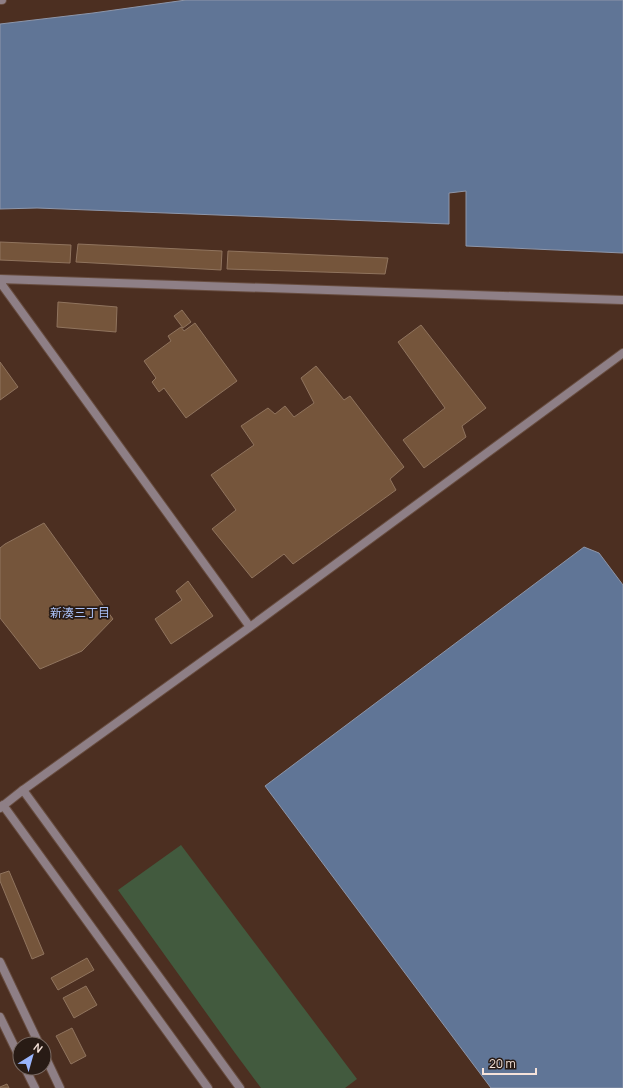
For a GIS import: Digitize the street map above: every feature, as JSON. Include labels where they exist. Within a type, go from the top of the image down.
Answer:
[{"type":"street","points":[[0,280],[623,300]]},
{"type":"street","points":[[0,280],[250,627]]},
{"type":"street","points":[[208,1088],[2,806],[250,627],[623,353]]},
{"type":"street","points":[[23,790],[240,1088]]},
{"type":"street","points":[[0,962],[35,1036]]},
{"type":"street","points":[[0,1017],[12,1042]]},
{"type":"street","points":[[52,1071],[60,1088]]},
{"type":"street","points":[[29,1076],[35,1088]]},
{"type":"green space","points":[[181,845],[357,1079],[345,1088],[261,1088],[118,890]]},
{"type":"water","points":[[186,0],[623,0],[623,253],[466,246],[466,191],[449,193],[449,224],[37,208],[0,209],[0,24]]},
{"type":"water","points":[[584,547],[599,553],[623,585],[623,1088],[491,1088],[265,786]]},
{"type":"building","points":[[0,242],[71,245],[70,263],[0,260]]},
{"type":"building","points":[[78,244],[222,251],[221,270],[76,262]]},
{"type":"building","points":[[228,251],[388,258],[385,274],[227,269]]},
{"type":"building","points":[[58,302],[117,307],[116,332],[57,327]]},
{"type":"building","points":[[182,310],[191,322],[183,328],[174,316]]},
{"type":"building","points":[[195,323],[237,381],[186,418],[164,388],[159,392],[152,382],[156,378],[144,361],[171,341],[168,336],[181,327],[184,331]]},
{"type":"building","points":[[421,325],[486,408],[462,426],[466,437],[424,468],[403,440],[445,408],[398,342]]},
{"type":"building","points":[[0,362],[18,387],[0,400]]},
{"type":"building","points":[[316,366],[344,400],[350,396],[404,467],[390,479],[396,490],[293,564],[284,554],[252,578],[212,529],[236,510],[211,475],[254,445],[241,426],[268,408],[275,414],[285,406],[294,417],[314,403],[301,378]]},
{"type":"building","points":[[44,523],[113,619],[82,651],[40,669],[0,618],[0,548]]},
{"type":"building","points":[[188,581],[213,616],[171,644],[155,619],[182,600],[176,591]]},
{"type":"building","points":[[9,871],[44,954],[32,959],[0,881],[0,874]]},
{"type":"building","points":[[87,958],[94,970],[58,990],[51,978]]},
{"type":"building","points":[[86,986],[97,1005],[74,1018],[63,998]]},
{"type":"building","points":[[72,1028],[86,1056],[71,1064],[56,1036]]},
{"type":"building","points":[[7,1084],[9,1088],[0,1088],[0,1087]]},
{"type":"district","name":"新湊三丁目","points":[[80,613]]}]
